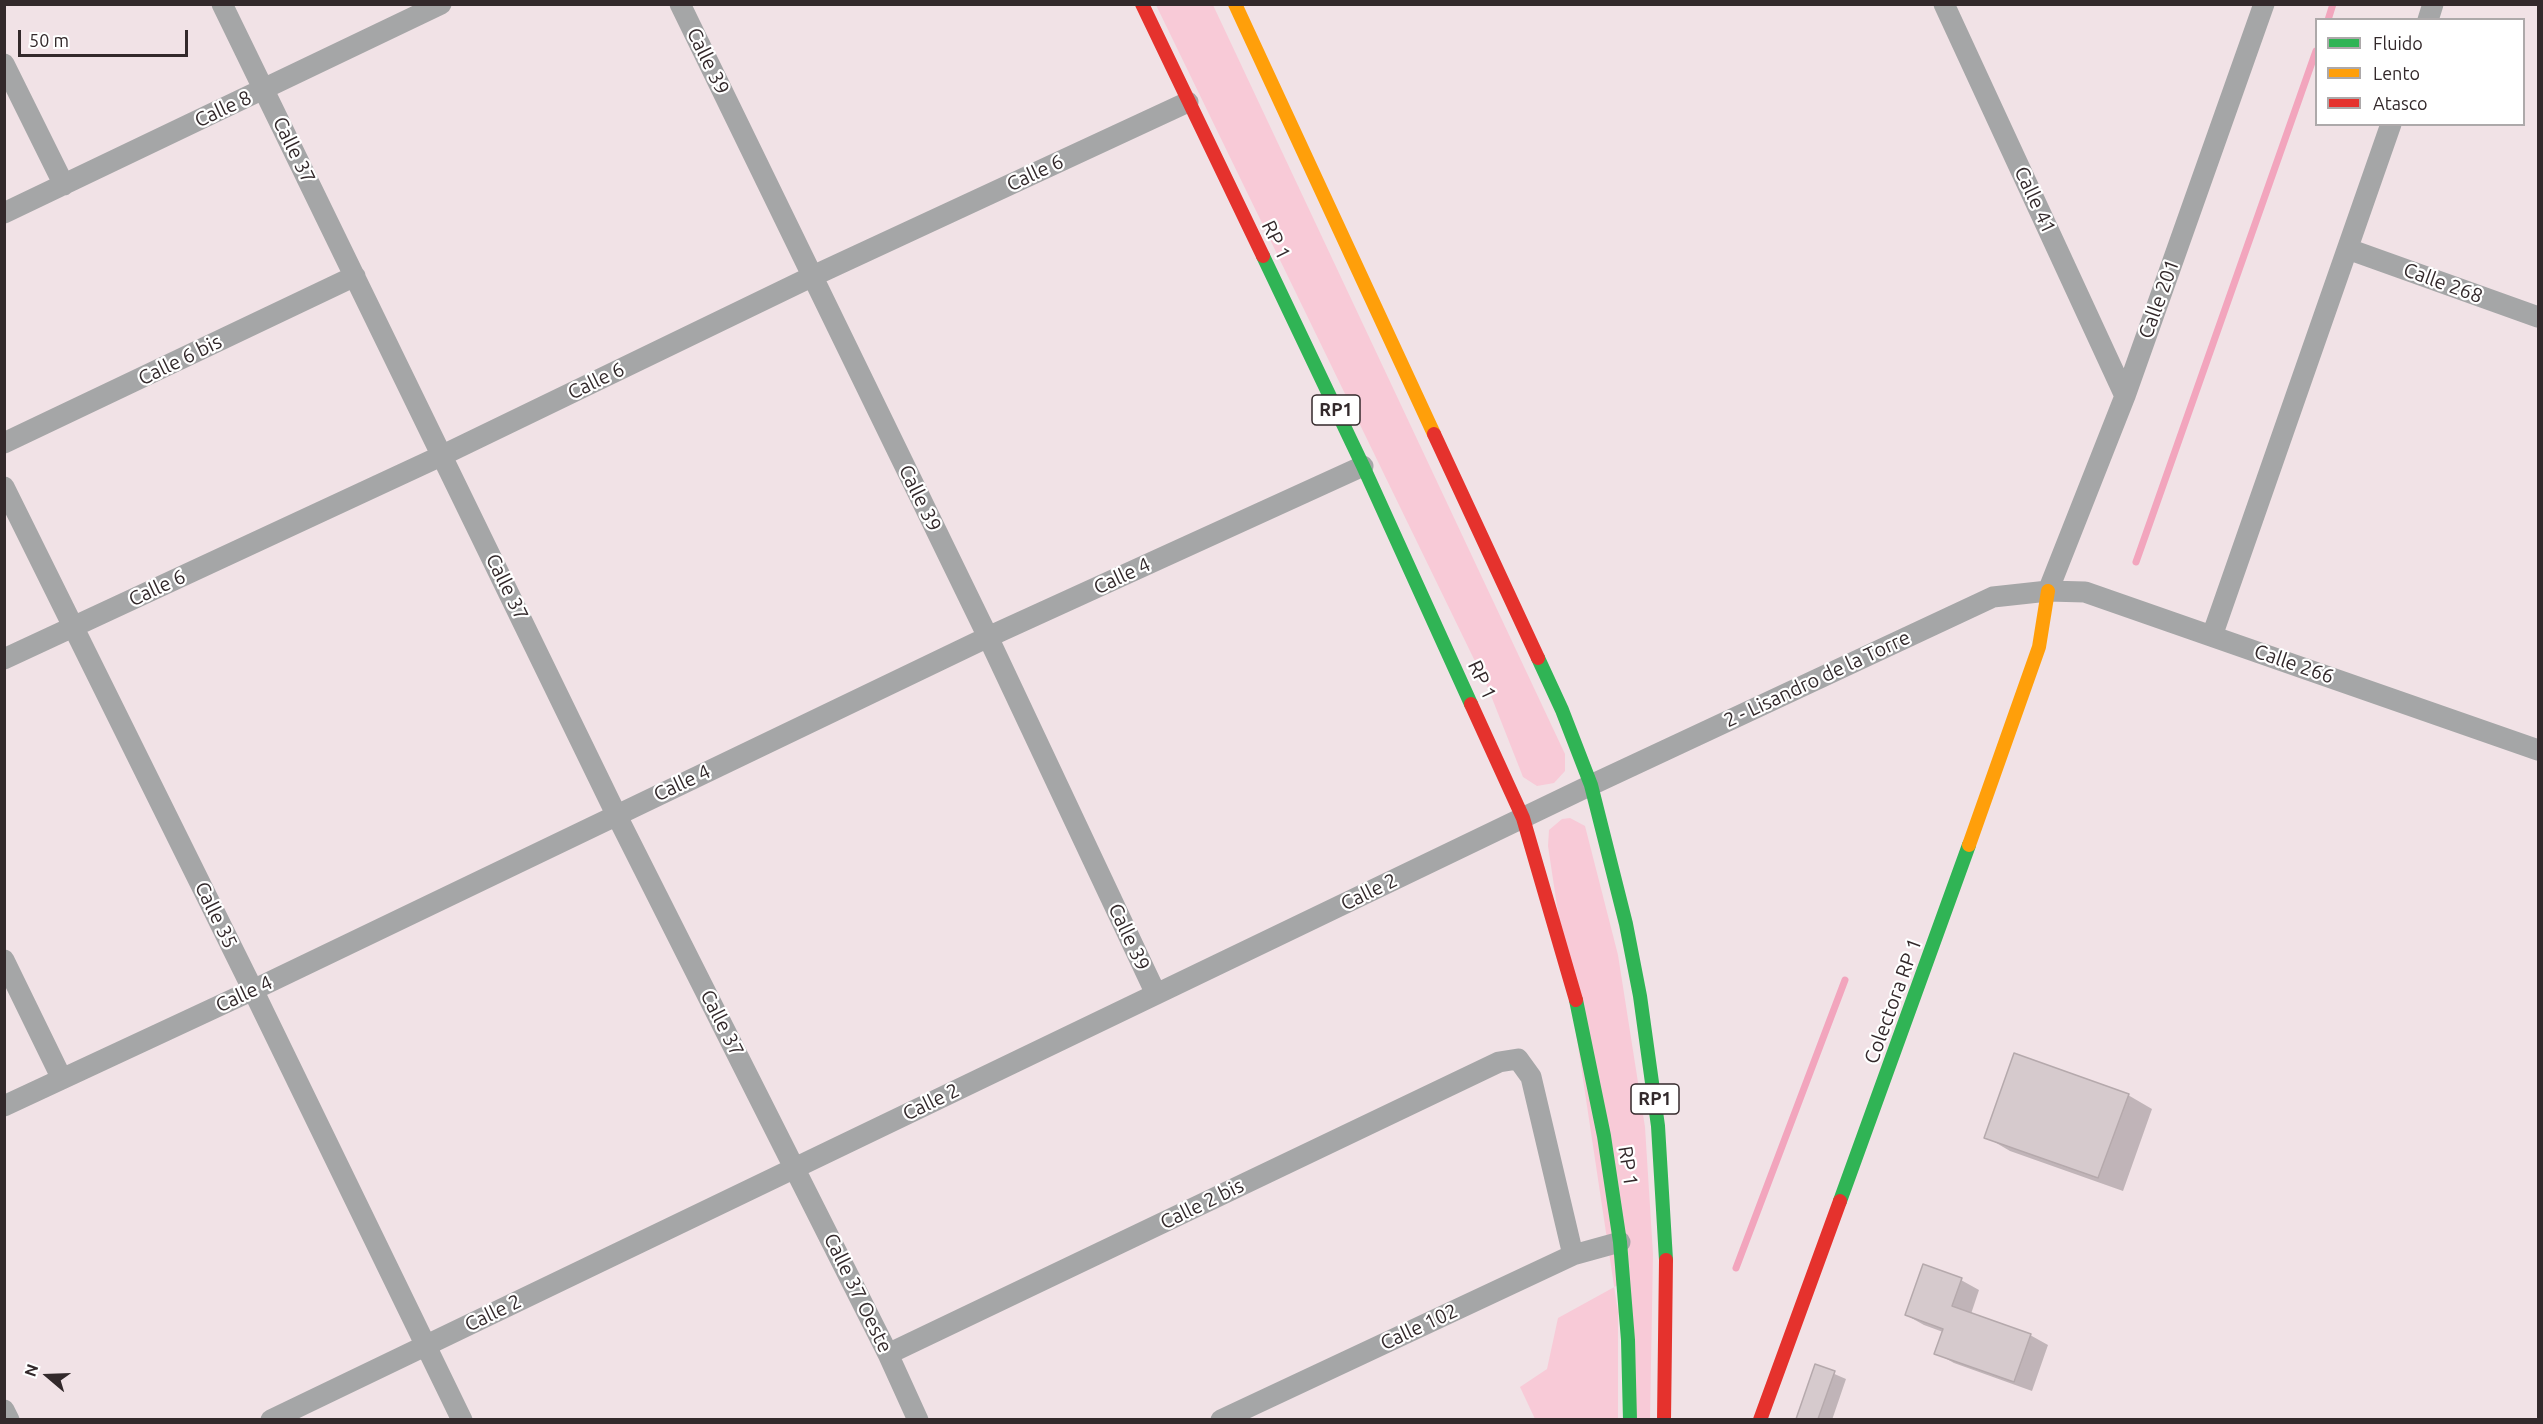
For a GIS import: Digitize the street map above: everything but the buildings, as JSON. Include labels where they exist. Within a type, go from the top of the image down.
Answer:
[{"type":"main road","name":"RP 1","points":[[1142,4],[1363,466],[1523,818],[1573,985],[1604,1136],[1620,1242],[1628,1340],[1630,1419]]},
{"type":"main road","name":"RP 1","points":[[1235,4],[1562,710],[1591,785],[1626,924],[1640,996],[1658,1126],[1666,1259],[1664,1419]]},
{"type":"main road","name":"Colectora RP 1","points":[[1760,1419],[1930,955],[2039,647],[2048,591]]},
{"type":"street","name":"Calle 37","points":[[222,4],[616,814],[795,1167]]},
{"type":"street","name":"Calle 8","points":[[4,213],[441,4]]},
{"type":"street","name":"Calle 39","points":[[680,4],[988,637],[1156,994]]},
{"type":"street","name":"Calle 41","points":[[1944,4],[2125,396]]},
{"type":"street","name":"Calle 201","points":[[2048,591],[2125,396],[2264,4]]},
{"type":"street","points":[[4,64],[63,185]]},
{"type":"street","name":"Calle 6","points":[[4,659],[443,455],[813,276],[1188,102]]},
{"type":"street","points":[[2212,636],[2390,126]]},
{"type":"street","name":"Calle 268","points":[[2348,249],[2538,317]]},
{"type":"street","name":"Calle 6 bis","points":[[4,444],[355,276]]},
{"type":"street","name":"Calle 4","points":[[4,1106],[253,990],[988,637],[1363,466]]},
{"type":"street","name":"Calle 35","points":[[4,487],[462,1419]]},
{"type":"street","name":"2 - Lisandro de la Torre","points":[[1591,785],[1993,597],[2048,591]]},
{"type":"street","name":"Calle 266","points":[[2048,591],[2085,592],[2538,750]]},
{"type":"street","name":"Calle 2","points":[[271,1419],[1591,785]]},
{"type":"street","points":[[4,960],[62,1079]]},
{"type":"street","name":"Calle 2 bis","points":[[888,1354],[1499,1062],[1518,1059],[1531,1077],[1572,1255]]},
{"type":"street","name":"Calle 37 Oeste","points":[[795,1167],[918,1419]]},
{"type":"street","name":"Calle 102","points":[[1221,1419],[1572,1255],[1620,1242]]},
{"type":"street","points":[[4,1410],[9,1419]]},
{"type":"shaded area","points":[[1156,5],[1213,5],[1565,754],[1565,771],[1554,783],[1537,786],[1523,777],[1488,688]]},
{"type":"shaded area","points":[[1570,818],[1585,826],[1618,955],[1645,1127],[1653,1254],[1650,1419],[1634,1419],[1548,846],[1549,830],[1562,819]]},
{"type":"shaded area","points":[[1618,1285],[1618,1419],[1535,1419],[1520,1387],[1547,1369],[1558,1318]]},
{"type":"waterway","points":[[2329,18],[2333,4]]},
{"type":"waterway","points":[[2136,562],[2315,54]]},
{"type":"waterway","points":[[1736,1268],[1845,980]]},
{"type":"traffic: fast","points":[[1263,256],[1363,466],[1471,704]]},
{"type":"traffic: fast","points":[[1538,658],[1562,710],[1591,785],[1626,924],[1640,996],[1658,1126],[1666,1260]]},
{"type":"traffic: fast","points":[[1840,1201],[1969,845]]},
{"type":"traffic: fast","points":[[1576,1000],[1604,1136],[1620,1242],[1628,1340],[1630,1420]]},
{"type":"traffic: slow","points":[[1235,4],[1434,434]]},
{"type":"traffic: slow","points":[[1969,845],[2039,647],[2048,591]]},
{"type":"traffic: jam","points":[[1142,4],[1263,256]]},
{"type":"traffic: jam","points":[[1434,434],[1538,658]]},
{"type":"traffic: jam","points":[[1471,704],[1523,818],[1576,1000]]},
{"type":"traffic: jam","points":[[1760,1420],[1840,1201]]},
{"type":"traffic: jam","points":[[1664,1420],[1666,1260]]}]
